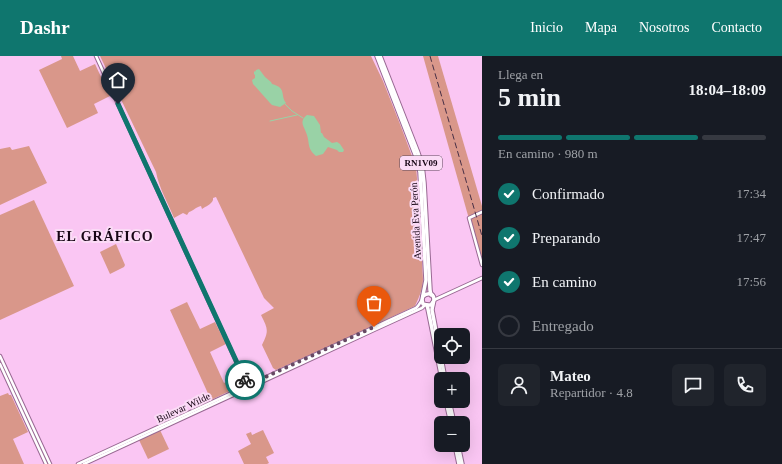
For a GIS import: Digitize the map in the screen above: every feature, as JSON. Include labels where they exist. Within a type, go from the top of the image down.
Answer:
[{"type":"main road","points":[[96,56],[247,387]]},
{"type":"main road","name":"Avenida Eva Perón","points":[[378,56],[415,154],[420,172],[426,280],[422,298]]},
{"type":"main road","name":"Avenida Eva Perón","points":[[378,56],[422,165],[430,283],[433,298],[432,310],[444,372]]},
{"type":"main road","points":[[482,212],[469,218],[482,264]]},
{"type":"main road","points":[[441,372],[428,309],[426,305],[423,304],[422,298],[426,294],[433,298],[442,296],[482,278]]},
{"type":"main road","name":"Bulevar Wilde","points":[[84,464],[416,308],[422,298]]},
{"type":"main road","points":[[426,305],[431,305],[433,298]]},
{"type":"main road","name":"Bulevar Wilde","points":[[78,464],[426,305]]},
{"type":"main road","points":[[0,356],[50,464]]},
{"type":"main road","points":[[0,364],[46,464]]},
{"type":"main road","points":[[456,452],[458,464]]},
{"type":"main road","points":[[459,452],[462,464]]},
{"type":"shaded area","points":[[61,56],[73,56],[80,71],[95,64],[110,96],[94,104],[98,113],[67,128],[39,70],[62,59]]},
{"type":"shaded area","points":[[100,56],[371,56],[383,81],[416,167],[423,283],[422,290],[415,306],[276,370],[273,368],[262,345],[267,330],[261,315],[274,308],[264,298],[216,197],[213,198],[210,204],[202,209],[201,206],[189,212],[187,215],[183,213],[174,218],[161,190],[156,172]]},
{"type":"shaded area","points":[[423,56],[438,56],[482,206],[482,265]]},
{"type":"shaded area","points":[[259,69],[272,84],[280,88],[286,103],[280,107],[272,105],[253,84],[252,80],[255,78],[254,71],[255,72]]},
{"type":"shaded area","points":[[307,115],[314,116],[320,125],[321,133],[324,137],[332,143],[337,142],[340,144],[344,150],[343,152],[339,152],[328,147],[323,154],[316,156],[313,153],[303,125],[303,120]]},
{"type":"shaded area","points":[[29,146],[47,183],[0,205],[0,149],[10,147],[12,150]]},
{"type":"shaded area","points":[[34,200],[74,286],[0,320],[0,215]]},
{"type":"shaded area","points":[[116,244],[125,265],[124,267],[110,274],[100,252]]},
{"type":"shaded area","points":[[187,302],[200,329],[215,322],[226,344],[210,352],[224,383],[232,379],[236,388],[211,400],[170,310]]},
{"type":"shaded area","points":[[8,393],[11,395],[28,432],[13,439],[24,464],[0,464],[0,396]]},
{"type":"shaded area","points":[[160,430],[169,449],[148,459],[139,440]]},
{"type":"shaded area","points":[[263,430],[274,453],[266,457],[269,463],[244,464],[238,451],[251,444],[246,434],[251,432],[252,435]]},
{"type":"waterway","points":[[285,104],[292,111],[303,118]]},
{"type":"waterway","points":[[270,121],[297,115]]},
{"type":"railway","points":[[430,56],[482,236]]},
{"type":"way so far","points":[[245,380],[246,386],[374,327]]},
{"type":"district","name":"EL GRÁFICO","points":[[105,236]]},
{"type":"route","points":[[118,104],[245,380]]}]
